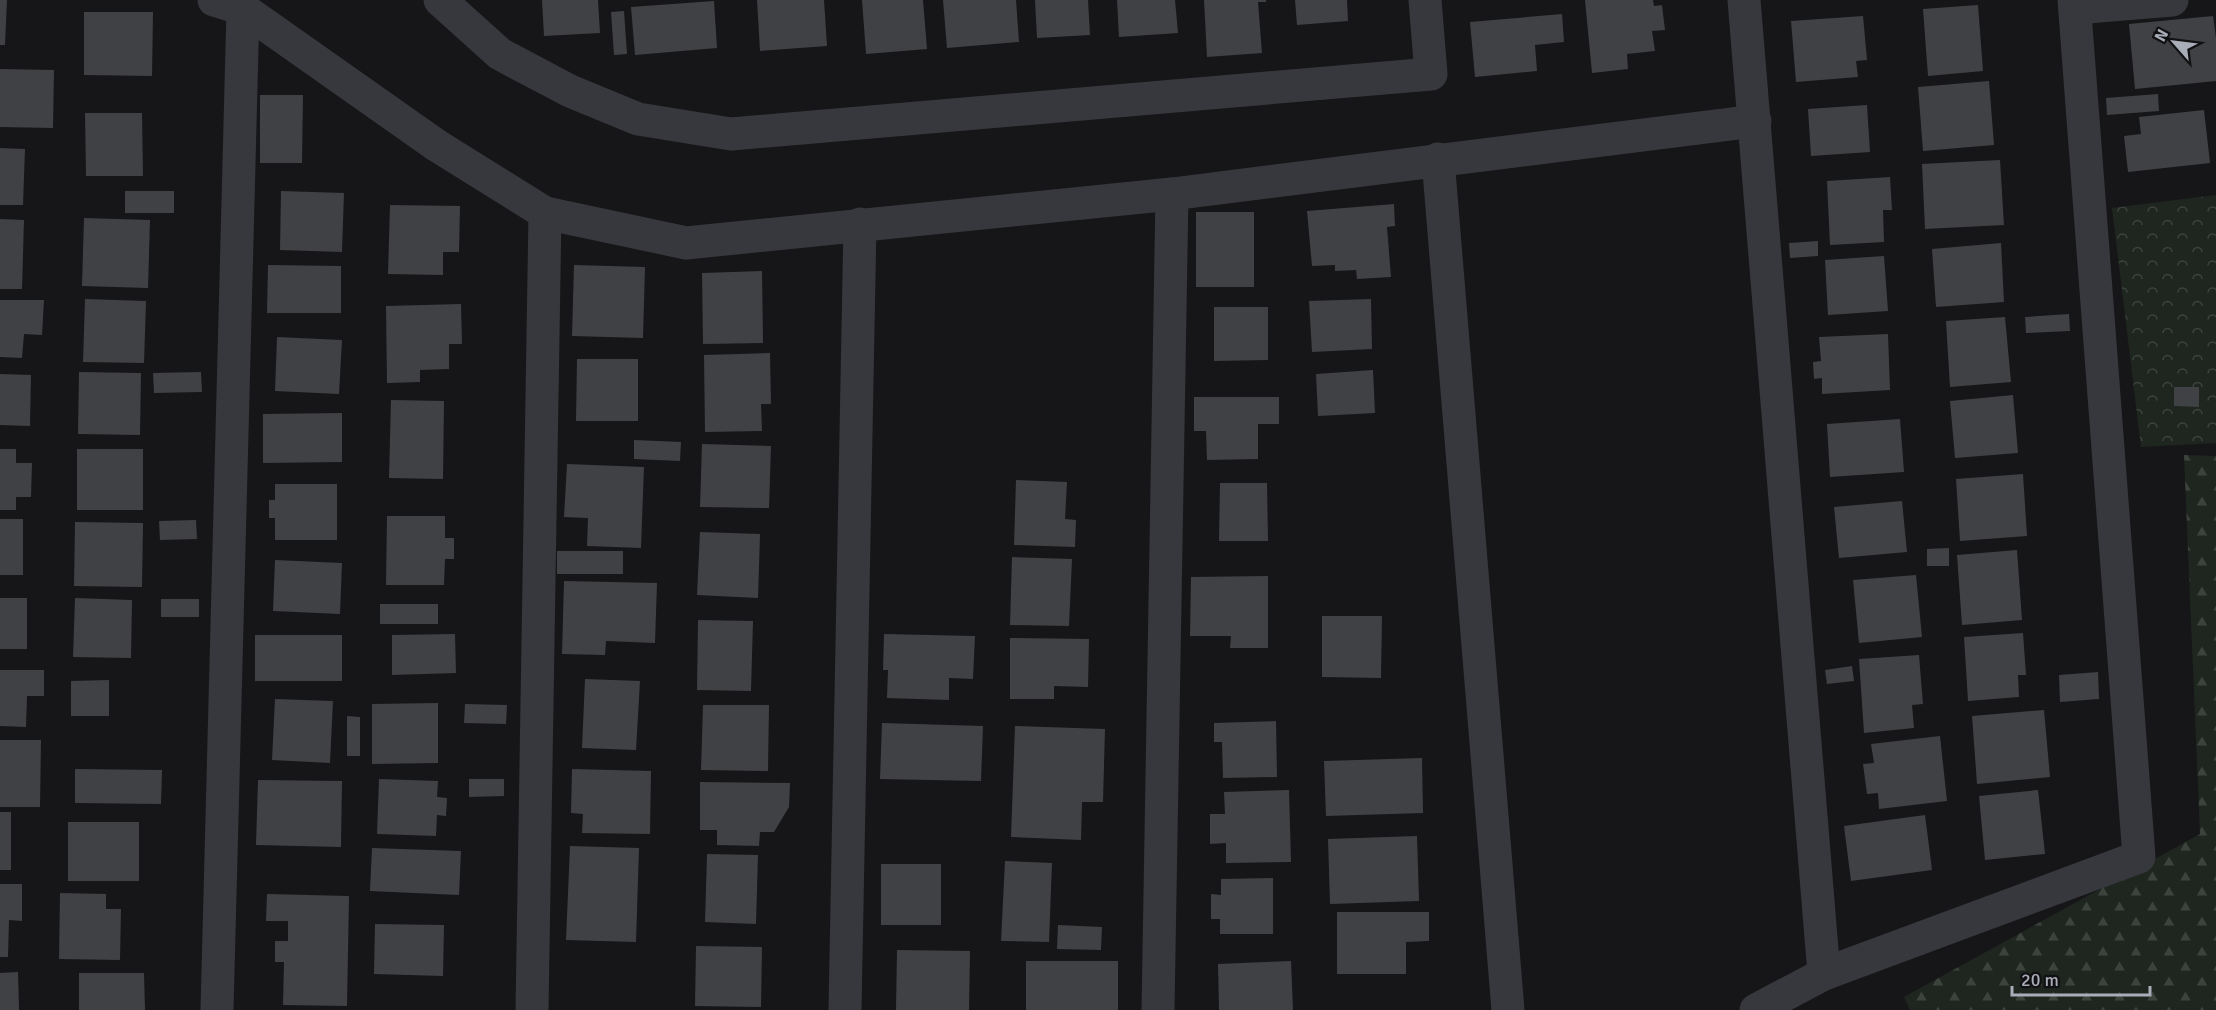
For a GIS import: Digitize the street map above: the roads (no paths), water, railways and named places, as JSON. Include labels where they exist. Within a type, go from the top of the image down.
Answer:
[{"type":"street","points":[[440,0],[500,54],[570,91],[638,119],[731,134],[1431,74],[1425,0]]},
{"type":"street","points":[[1744,0],[1824,974]]},
{"type":"street","points":[[1756,1010],[1824,974],[2139,857],[2075,4],[2172,0]]},
{"type":"street","points":[[228,4],[436,144],[545,213],[686,243],[1172,194],[1755,121]]},
{"type":"street","points":[[217,1010],[228,4]]},
{"type":"street","points":[[1438,159],[1508,1010]]},
{"type":"street","points":[[1158,1010],[1172,194]]},
{"type":"street","points":[[532,1010],[545,213]]},
{"type":"street","points":[[844,1010],[860,224]]}]
